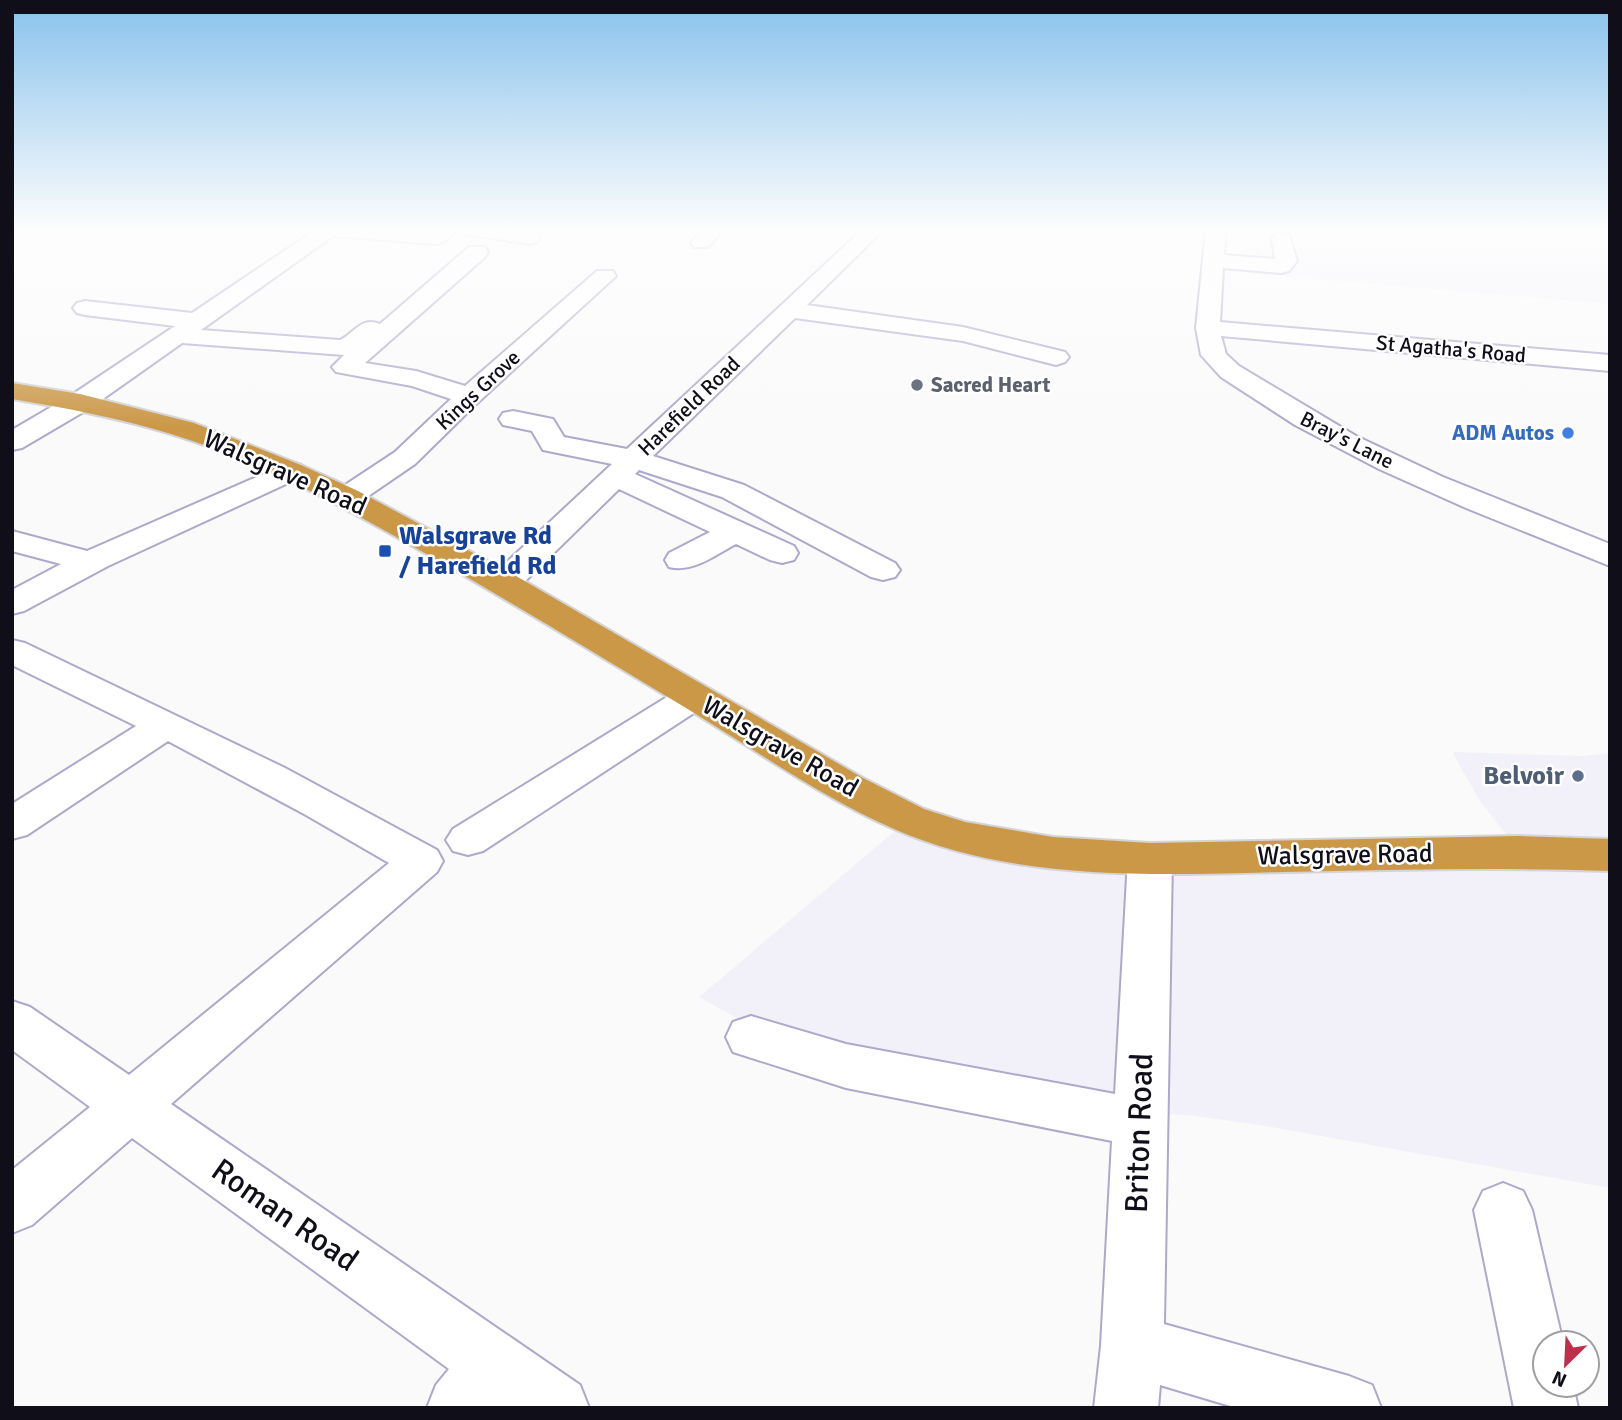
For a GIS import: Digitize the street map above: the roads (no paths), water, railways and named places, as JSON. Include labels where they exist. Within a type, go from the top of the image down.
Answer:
[{"type":"highway","name":"Walsgrave Road","points":[[12,391],[80,402],[197,434],[291,471],[347,497],[504,583],[848,788],[928,827],[978,841],[1021,849],[1150,859],[1519,852],[1610,855]]},
{"type":"street","points":[[12,442],[80,402],[234,295]]},
{"type":"street","points":[[85,308],[187,328],[342,348],[353,344],[408,295]]},
{"type":"street","points":[[419,295],[345,367],[416,379],[470,396]]},
{"type":"street","name":"Kings Grove","points":[[347,497],[405,458],[583,295]]},
{"type":"street","name":"Harefield Road","points":[[504,583],[804,295]]},
{"type":"street","name":"Bray's Lane","points":[[1211,295],[1208,328],[1213,353],[1229,371],[1293,413],[1414,474],[1610,556]]},
{"type":"street","points":[[789,310],[963,334],[1056,357]]},
{"type":"street","name":"St Agatha's Road","points":[[1208,328],[1610,363]]},
{"type":"street","points":[[513,419],[543,425],[553,444],[624,468],[733,491],[883,570]]},
{"type":"street","points":[[624,468],[734,532],[782,553]]},
{"type":"street","points":[[12,604],[91,562],[291,471]]},
{"type":"street","points":[[681,560],[734,532]]},
{"type":"street","points":[[12,541],[91,562]]},
{"type":"street","points":[[12,651],[164,725],[421,862],[12,1206]]},
{"type":"street","points":[[468,840],[693,697]]},
{"type":"street","points":[[12,824],[164,725]]},
{"type":"street","name":"Briton Road","points":[[1126,1408],[1132,1346],[1150,859]]},
{"type":"street","name":"Roman Road","points":[[12,1023],[130,1106],[476,1385],[557,1408]]},
{"type":"street","points":[[751,1037],[846,1066],[1140,1123]]},
{"type":"street","points":[[1503,1209],[1546,1408]]},
{"type":"street","points":[[1132,1346],[1349,1408]]},
{"type":"place","name":"Sacred Heart","points":[[917,385]]},
{"type":"place","name":"ADM Autos","points":[[1568,433]]},
{"type":"place","name":"Walsgrave Rd / Harefield Rd","points":[[385,551]]},
{"type":"place","name":"Belvoir","points":[[1578,776]]}]
